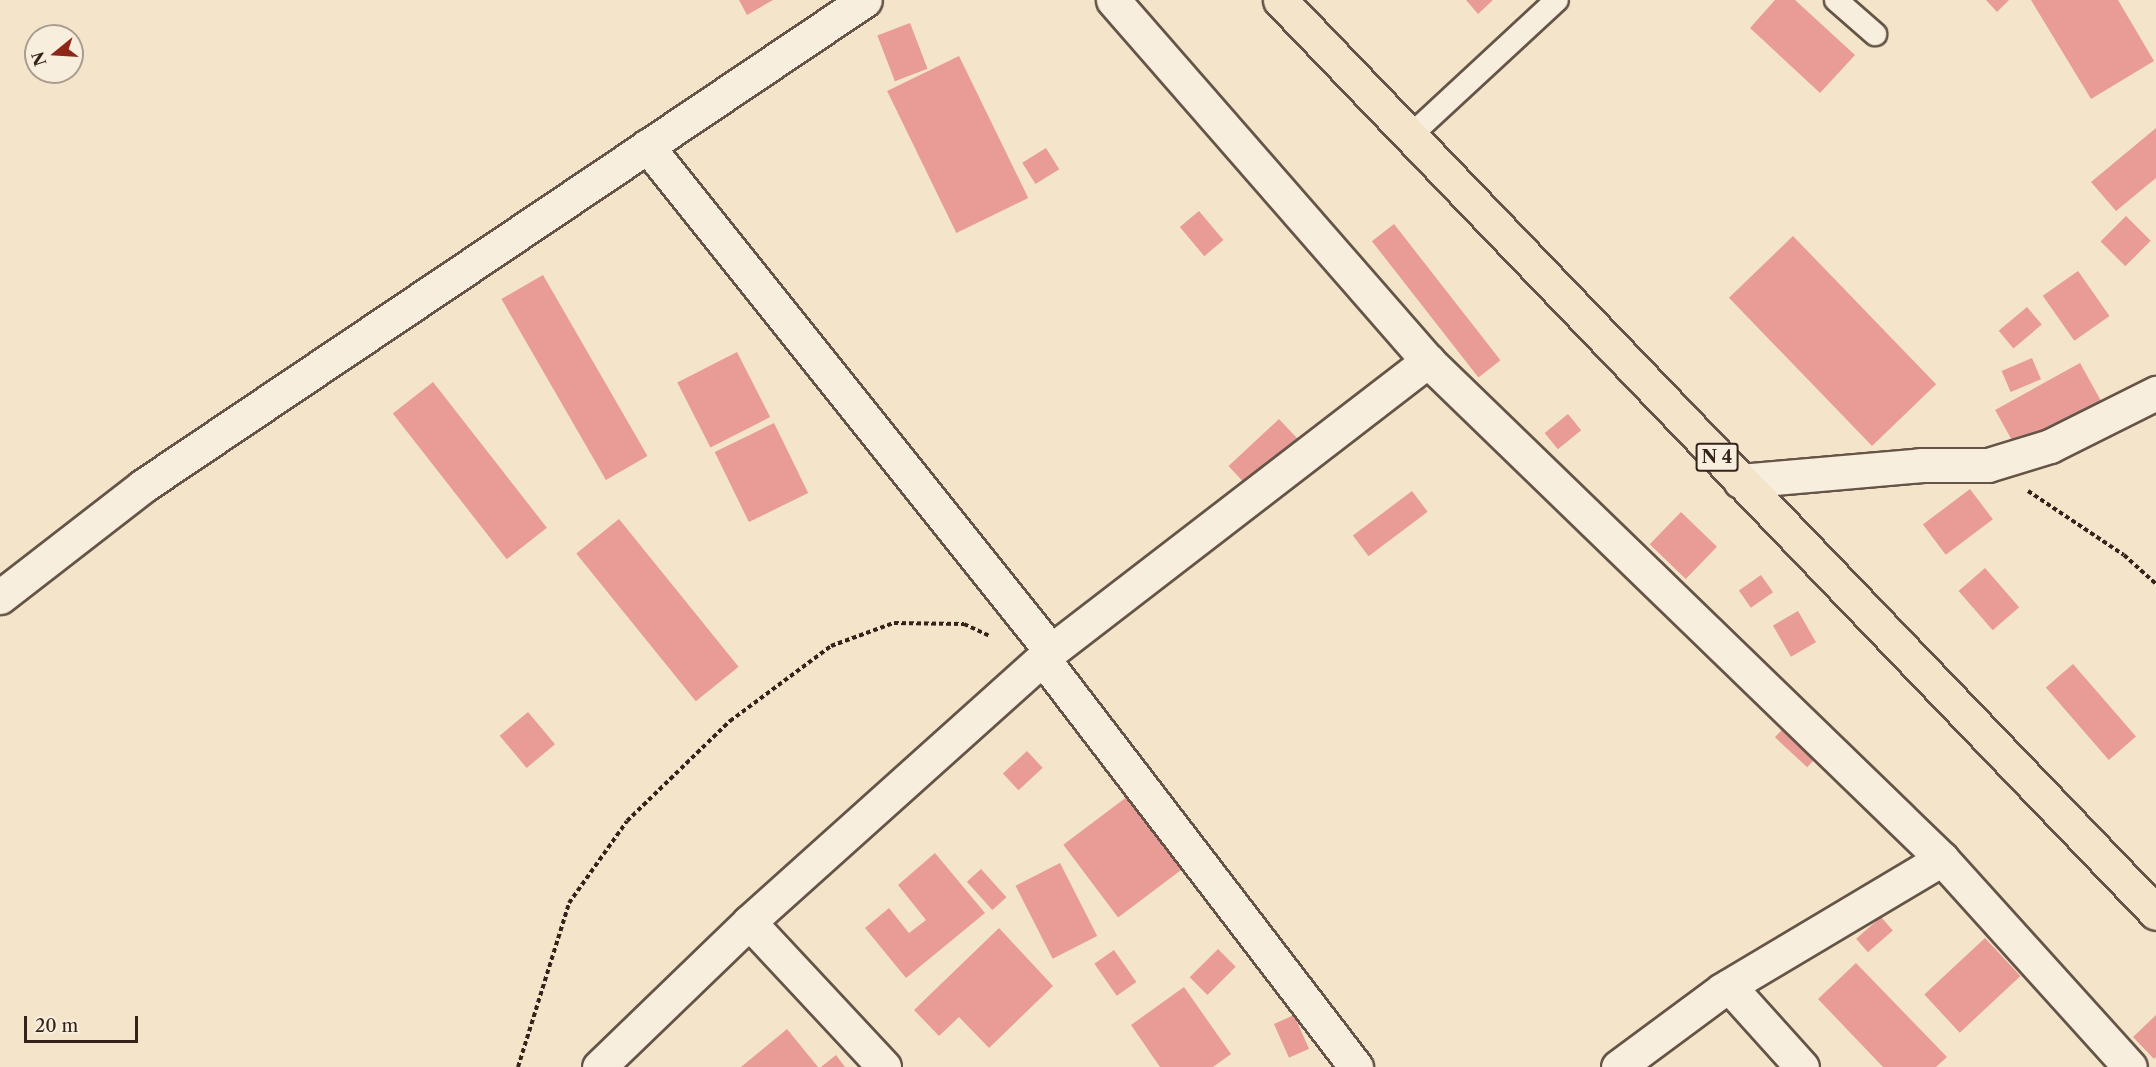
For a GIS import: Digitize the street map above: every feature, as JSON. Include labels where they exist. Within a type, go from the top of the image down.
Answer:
[{"type":"highway","name":"N 4","points":[[1280,0],[2156,913]]},
{"type":"street","points":[[0,597],[143,486],[865,0]]},
{"type":"street","points":[[1113,0],[1428,361],[1942,859],[2130,1067]]},
{"type":"street","points":[[647,146],[1047,655],[1356,1067]]},
{"type":"street","points":[[599,1067],[749,922],[1047,655],[1428,361]]},
{"type":"street","points":[[1740,481],[1922,465],[1988,465],[2050,447],[2156,393]]},
{"type":"street","points":[[1618,1067],[1730,986],[1942,859]]},
{"type":"street","points":[[749,922],[884,1067]]},
{"type":"street","points":[[1730,986],[1802,1067]]},
{"type":"lane","points":[[1410,136],[1557,0]]},
{"type":"lane","points":[[1836,0],[1875,34]]},
{"type":"path","points":[[1988,465],[2124,555],[2156,584]]},
{"type":"path","points":[[518,1067],[569,903],[627,821],[730,721],[831,646],[894,623],[964,624],[994,637]]},
{"type":"building","points":[[739,0],[773,0],[747,15]]},
{"type":"building","points":[[1466,0],[1493,0],[1478,14]]},
{"type":"building","points":[[1775,0],[1795,0],[1855,55],[1820,93],[1750,28]]},
{"type":"building","points":[[1986,0],[2009,0],[1997,12]]},
{"type":"building","points":[[2031,0],[2118,0],[2154,61],[2091,99]]},
{"type":"building","points":[[910,23],[928,69],[895,81],[877,36]]},
{"type":"building","points":[[959,56],[1028,198],[956,233],[887,91]]},
{"type":"building","points":[[2156,128],[2156,178],[2116,211],[2091,182]]},
{"type":"building","points":[[1046,148],[1059,169],[1036,184],[1022,163]]},
{"type":"building","points":[[1199,211],[1223,240],[1204,256],[1180,227]]},
{"type":"building","points":[[2126,216],[2151,241],[2125,266],[2101,241]]},
{"type":"building","points":[[1394,224],[1501,360],[1478,378],[1372,241]]},
{"type":"building","points":[[1793,236],[1936,384],[1872,446],[1729,298]]},
{"type":"building","points":[[2078,271],[2110,316],[2074,341],[2043,296]]},
{"type":"building","points":[[543,275],[648,456],[606,480],[501,299]]},
{"type":"building","points":[[2027,307],[2042,325],[2013,348],[1999,331]]},
{"type":"building","points":[[737,352],[770,417],[710,447],[677,382]]},
{"type":"building","points":[[2032,358],[2041,379],[2011,392],[2002,371]]},
{"type":"building","points":[[2080,363],[2109,415],[2024,463],[1995,410]]},
{"type":"building","points":[[433,382],[547,528],[507,559],[393,413]]},
{"type":"building","points":[[1568,414],[1581,430],[1558,449],[1545,433]]},
{"type":"building","points":[[1279,419],[1302,444],[1252,491],[1229,466]]},
{"type":"building","points":[[774,423],[808,493],[749,522],[715,452]]},
{"type":"building","points":[[1970,489],[1993,519],[1946,555],[1923,525]]},
{"type":"building","points":[[1412,491],[1428,512],[1369,556],[1353,536]]},
{"type":"building","points":[[1681,512],[1717,547],[1686,579],[1650,544]]},
{"type":"building","points":[[619,519],[739,667],[696,701],[576,554]]},
{"type":"building","points":[[1985,568],[2019,607],[1993,630],[1959,591]]},
{"type":"building","points":[[1761,575],[1773,592],[1751,608],[1739,590]]},
{"type":"building","points":[[1798,611],[1816,642],[1791,657],[1773,626]]},
{"type":"building","points":[[2073,664],[2136,736],[2109,760],[2046,688]]},
{"type":"building","points":[[528,712],[555,744],[527,768],[500,736]]},
{"type":"building","points":[[1792,719],[1824,749],[1807,767],[1775,737]]},
{"type":"building","points":[[1027,751],[1043,768],[1019,790],[1003,774]]},
{"type":"building","points":[[1132,793],[1187,866],[1118,917],[1063,845]]},
{"type":"building","points":[[935,853],[985,913],[906,978],[865,928],[889,908],[909,933],[926,920],[898,885]]},
{"type":"building","points":[[1060,863],[1097,936],[1053,959],[1015,886]]},
{"type":"building","points":[[981,869],[1006,897],[992,910],[967,882]]},
{"type":"building","points":[[1881,917],[1893,931],[1868,952],[1856,939]]},
{"type":"building","points":[[999,928],[1053,986],[989,1048],[959,1017],[939,1036],[914,1010]]},
{"type":"building","points":[[1985,938],[2020,976],[1960,1033],[1924,995]]},
{"type":"building","points":[[1218,949],[1236,967],[1207,995],[1190,977]]},
{"type":"building","points":[[1114,950],[1136,982],[1117,996],[1094,964]]},
{"type":"building","points":[[1856,963],[1947,1057],[1936,1067],[1883,1067],[1818,999]]},
{"type":"building","points":[[1184,987],[1231,1054],[1213,1067],[1160,1067],[1131,1025]]},
{"type":"building","points":[[1294,1015],[1309,1049],[1289,1058],[1274,1024]]},
{"type":"building","points":[[2156,1015],[2156,1057],[2154,1059],[2133,1037]]},
{"type":"building","points":[[787,1029],[818,1067],[741,1067]]},
{"type":"building","points":[[836,1055],[845,1067],[821,1067]]}]
